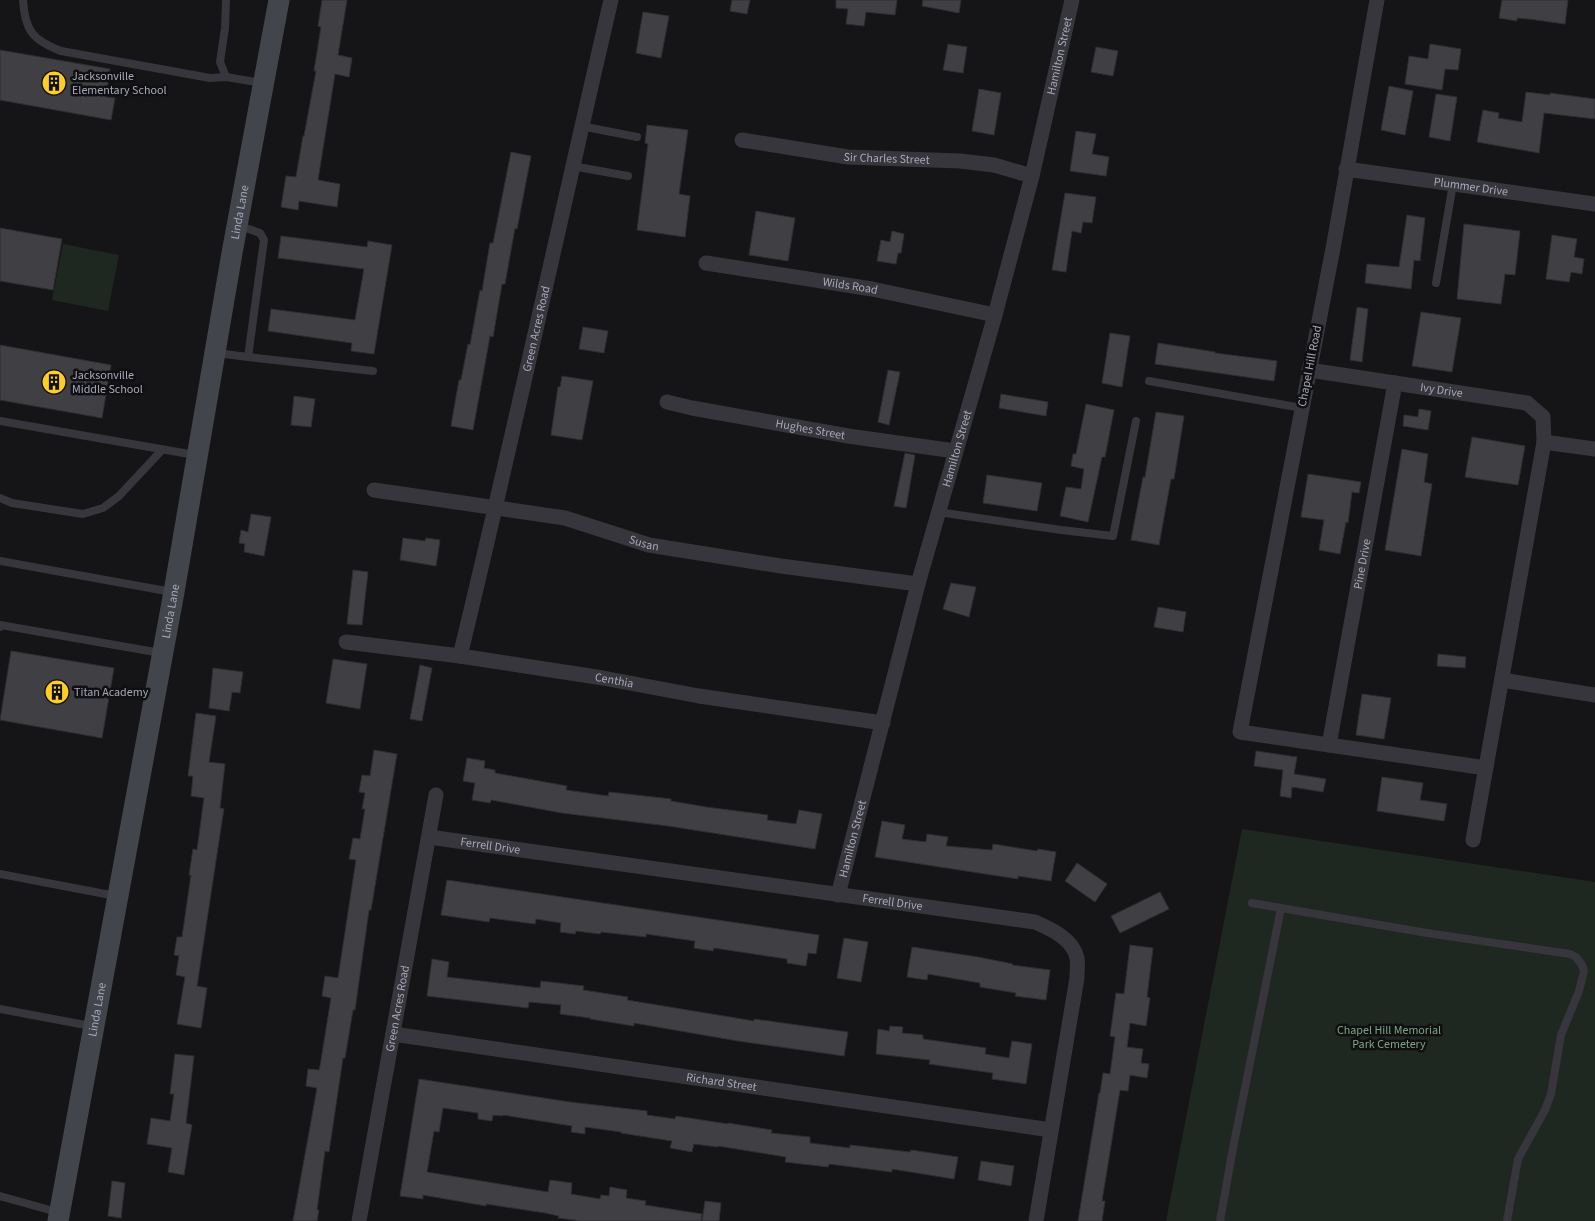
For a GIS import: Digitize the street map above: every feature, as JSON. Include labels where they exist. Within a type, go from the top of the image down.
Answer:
[{"type":"street","name":"Linda Lane","points":[[58,1217],[174,592],[237,225],[279,0]]},
{"type":"street","name":"Green Acres Road","points":[[460,656],[496,507],[611,0]]},
{"type":"street","name":"Hamilton Street","points":[[838,895],[918,584],[995,315],[1032,176],[1072,0]]},
{"type":"street","name":"Chapel Hill Road","points":[[1329,745],[1240,732],[1334,243],[1377,0]]},
{"type":"street","name":"Sir Charles Street","points":[[742,140],[848,157],[960,161],[994,165],[1032,176]]},
{"type":"street","name":"Plummer Drive","points":[[1346,169],[1595,204]]},
{"type":"street","name":"Wilds Road","points":[[706,263],[872,289],[995,315]]},
{"type":"street","name":"Ivy Drive","points":[[1310,370],[1527,403],[1543,417],[1544,442],[1502,680]]},
{"type":"street","name":"Pine Drive","points":[[1329,745],[1395,383]]},
{"type":"street","name":"Hughes Street","points":[[668,402],[848,436],[955,451]]},
{"type":"street","points":[[1544,442],[1595,449]]},
{"type":"street","name":"Susan","points":[[374,490],[565,518],[649,545],[781,566],[918,584]]},
{"type":"street","name":"Centhia","points":[[346,642],[460,656],[603,678],[699,696],[883,723]]},
{"type":"street","points":[[1473,840],[1502,680],[1595,694]]},
{"type":"street","points":[[1329,745],[1486,768]]},
{"type":"street","name":"Green Acres Road","points":[[359,1221],[436,795]]},
{"type":"street","name":"Ferrell Drive","points":[[429,837],[1035,922],[1062,936],[1077,956],[1077,978],[1036,1221]]},
{"type":"street","name":"Richard Street","points":[[393,1034],[1051,1130]]},
{"type":"lane","points":[[23,0],[24,20],[34,36],[55,48],[210,78],[226,77],[264,83]]},
{"type":"lane","points":[[226,0],[225,28],[220,62],[226,77]]},
{"type":"lane","points":[[581,126],[638,137]]},
{"type":"lane","points":[[572,166],[628,176]]},
{"type":"lane","points":[[1436,282],[1453,184]]},
{"type":"lane","points":[[237,225],[260,233],[264,240],[248,357]]},
{"type":"lane","points":[[215,352],[373,371]]},
{"type":"lane","points":[[1149,382],[1302,408]]},
{"type":"lane","points":[[0,421],[197,455]]},
{"type":"lane","points":[[938,512],[1112,536],[1136,421]]},
{"type":"lane","points":[[0,498],[12,503],[83,514],[103,508],[119,496],[162,450]]},
{"type":"lane","points":[[0,561],[174,592]]},
{"type":"lane","points":[[0,627],[0,625],[162,654]]},
{"type":"lane","points":[[0,874],[118,896]]},
{"type":"lane","points":[[1252,903],[1427,933],[1570,954],[1576,957],[1584,971],[1579,991],[1561,1035],[1551,1094],[1545,1110],[1518,1158],[1507,1221]]},
{"type":"lane","points":[[1220,1221],[1281,908]]},
{"type":"lane","points":[[0,1010],[94,1027]]},
{"type":"lane","points":[[0,1196],[44,1210],[58,1217]]},
{"type":"green space","points":[[63,244],[119,255],[108,311],[52,300]]},
{"type":"green space","name":"Chapel Hill Memorial Park Cemetery","points":[[1242,829],[1595,882],[1595,1221],[1166,1221]]},
{"type":"building","points":[[322,0],[347,0],[338,55],[352,58],[349,77],[335,74],[318,180],[340,184],[337,207],[299,201],[298,210],[281,207],[286,176],[296,177],[316,71],[314,71],[321,27],[318,26]]},
{"type":"building","points":[[732,0],[750,0],[747,14],[730,11]]},
{"type":"building","points":[[836,0],[897,0],[895,15],[866,12],[864,26],[846,24],[848,9],[836,8]]},
{"type":"building","points":[[923,0],[961,0],[959,13],[922,6]]},
{"type":"building","points":[[1502,0],[1568,0],[1565,24],[1529,19],[1517,18],[1517,21],[1499,18]]},
{"type":"building","points":[[643,12],[669,16],[661,58],[636,53]]},
{"type":"building","points":[[948,44],[967,47],[963,73],[943,70]]},
{"type":"building","points":[[1430,44],[1461,49],[1458,70],[1445,69],[1442,90],[1405,84],[1409,56],[1428,59]]},
{"type":"building","points":[[1096,47],[1118,51],[1113,76],[1091,72]]},
{"type":"building","name":"Jacksonville Elementary School","points":[[0,50],[110,69],[106,97],[115,98],[111,120],[0,100]]},
{"type":"building","points":[[1389,86],[1413,91],[1405,135],[1381,130]]},
{"type":"building","points":[[979,89],[1001,93],[994,135],[972,131]]},
{"type":"building","points":[[1526,92],[1595,99],[1595,119],[1544,113],[1539,153],[1477,142],[1483,110],[1499,113],[1498,118],[1522,122]]},
{"type":"building","points":[[1436,94],[1457,97],[1450,141],[1429,137]]},
{"type":"building","points":[[647,125],[688,130],[679,194],[690,196],[685,237],[637,230],[648,144],[645,143]]},
{"type":"building","points":[[1076,131],[1096,134],[1092,154],[1109,157],[1106,176],[1070,171]]},
{"type":"building","points":[[511,152],[531,156],[505,284],[502,284],[493,337],[490,336],[473,430],[451,426],[459,380],[461,380],[468,344],[470,345],[480,290],[482,291],[490,243],[493,243]]},
{"type":"building","points":[[1065,193],[1096,197],[1092,223],[1083,222],[1081,233],[1072,231],[1066,272],[1052,270]]},
{"type":"building","points":[[756,211],[795,218],[788,261],[749,255]]},
{"type":"building","points":[[1407,215],[1425,218],[1420,261],[1414,260],[1411,289],[1365,283],[1367,264],[1399,267]]},
{"type":"building","points":[[1464,224],[1520,231],[1515,275],[1505,274],[1501,304],[1457,299]]},
{"type":"building","points":[[0,228],[62,239],[53,290],[0,281]]},
{"type":"building","points":[[892,231],[904,234],[901,253],[898,253],[896,264],[877,261],[881,240],[890,242]]},
{"type":"building","points":[[1552,235],[1577,239],[1574,257],[1584,259],[1582,274],[1571,272],[1569,282],[1546,279]]},
{"type":"building","points":[[281,236],[367,247],[368,241],[392,245],[374,354],[351,351],[352,343],[268,331],[271,309],[355,320],[364,269],[278,258]]},
{"type":"building","points":[[1357,307],[1368,309],[1362,362],[1350,360]]},
{"type":"building","points":[[1421,312],[1461,318],[1452,372],[1412,366]]},
{"type":"building","points":[[583,327],[608,331],[604,353],[579,349]]},
{"type":"building","points":[[1110,333],[1130,336],[1122,387],[1102,383]]},
{"type":"building","points":[[1158,343],[1277,361],[1274,381],[1155,364]]},
{"type":"building","name":"Jacksonville Middle School","points":[[0,345],[111,365],[102,418],[0,400]]},
{"type":"building","points":[[888,370],[900,372],[889,425],[878,422]]},
{"type":"building","points":[[562,376],[593,381],[582,440],[551,435],[558,387],[560,387]]},
{"type":"building","points":[[1001,394],[1048,402],[1046,416],[999,408]]},
{"type":"building","points":[[294,396],[315,399],[311,427],[291,425]]},
{"type":"building","points":[[1086,404],[1114,410],[1105,457],[1102,457],[1088,522],[1060,516],[1066,487],[1081,489],[1084,469],[1071,466],[1073,454],[1076,454]]},
{"type":"building","points":[[1419,409],[1431,411],[1428,430],[1403,426],[1404,415],[1418,417]]},
{"type":"building","points":[[1156,412],[1184,416],[1174,479],[1171,479],[1159,545],[1131,540],[1143,477],[1145,477]]},
{"type":"building","points":[[1472,437],[1525,446],[1518,485],[1465,477]]},
{"type":"building","points":[[1402,449],[1428,454],[1424,482],[1432,484],[1421,556],[1385,550]]},
{"type":"building","points":[[905,453],[915,455],[906,508],[894,506]]},
{"type":"building","points":[[1308,474],[1361,482],[1359,493],[1352,492],[1348,523],[1346,522],[1340,554],[1319,550],[1324,520],[1301,517]]},
{"type":"building","points":[[987,475],[1042,483],[1037,511],[983,503]]},
{"type":"building","points":[[251,514],[271,517],[264,556],[244,552],[245,544],[239,543],[241,530],[248,532]]},
{"type":"building","points":[[403,538],[425,541],[426,538],[440,540],[436,566],[400,560]]},
{"type":"building","points":[[353,570],[368,572],[362,625],[347,624]]},
{"type":"building","points":[[951,583],[976,587],[969,617],[943,609]]},
{"type":"building","points":[[1158,607],[1186,612],[1183,632],[1154,627]]},
{"type":"building","name":"Titan Academy","points":[[11,651],[114,668],[102,738],[0,720]]},
{"type":"building","points":[[1438,654],[1466,657],[1465,668],[1437,666]]},
{"type":"building","points":[[333,659],[367,664],[360,709],[326,703]]},
{"type":"building","points":[[420,665],[432,668],[422,721],[410,719]]},
{"type":"building","points":[[213,668],[243,672],[240,693],[232,692],[229,711],[209,708]]},
{"type":"building","points":[[1362,694],[1391,698],[1384,739],[1356,735]]},
{"type":"building","points":[[196,713],[216,716],[209,762],[225,764],[220,808],[224,809],[197,986],[207,988],[201,1028],[177,1024],[185,977],[176,975],[179,956],[174,955],[177,937],[182,937],[193,849],[197,850],[204,798],[191,796],[193,776],[188,776]]},
{"type":"building","points":[[374,750],[397,754],[371,910],[369,910],[355,1010],[353,1010],[345,1058],[343,1058],[329,1152],[325,1151],[317,1221],[293,1221],[317,1088],[306,1086],[308,1069],[319,1070],[320,1066],[331,998],[322,996],[325,976],[338,978],[356,860],[349,859],[353,838],[360,839],[365,809],[362,809],[365,793],[359,792],[362,775],[370,776]]},
{"type":"building","points":[[1256,751],[1297,757],[1294,774],[1326,779],[1323,792],[1292,787],[1291,798],[1280,796],[1283,770],[1254,766]]},
{"type":"building","points":[[467,758],[485,761],[484,768],[495,770],[495,773],[567,786],[566,790],[608,796],[609,792],[671,799],[671,801],[706,807],[768,815],[767,820],[796,824],[799,810],[822,814],[815,849],[668,826],[562,813],[491,800],[490,803],[472,800],[475,783],[463,781]]},
{"type":"building","points":[[1382,777],[1423,783],[1420,800],[1447,804],[1444,821],[1377,811]]},
{"type":"building","points":[[882,821],[905,825],[902,839],[926,842],[927,834],[948,837],[946,846],[992,850],[993,844],[1056,852],[1051,881],[1018,876],[1018,879],[875,857]]},
{"type":"building","points":[[1077,863],[1107,884],[1095,902],[1065,881]]},
{"type":"building","points":[[447,880],[819,935],[816,954],[808,953],[806,966],[787,963],[787,959],[714,948],[713,951],[694,948],[695,941],[646,934],[646,937],[576,931],[575,934],[560,932],[561,923],[536,919],[535,924],[490,918],[489,922],[441,915]]},
{"type":"building","points":[[1160,892],[1169,909],[1120,933],[1111,916]]},
{"type":"building","points":[[844,938],[868,942],[861,982],[837,978]]},
{"type":"building","points":[[1130,945],[1153,948],[1147,997],[1150,998],[1146,1026],[1130,1023],[1127,1047],[1143,1049],[1141,1063],[1149,1064],[1147,1078],[1130,1075],[1128,1091],[1120,1090],[1102,1201],[1105,1201],[1102,1221],[1078,1221],[1103,1073],[1110,1074],[1115,1037],[1110,1036],[1116,993],[1124,994]]},
{"type":"building","points":[[912,947],[1050,970],[1046,1000],[1015,996],[1016,993],[980,987],[980,983],[928,974],[927,980],[907,977]]},
{"type":"building","points":[[432,959],[449,962],[447,977],[540,988],[541,981],[584,986],[583,990],[628,997],[627,1000],[754,1021],[754,1019],[848,1032],[844,1056],[738,1041],[634,1023],[634,1026],[560,1014],[561,1005],[529,1002],[528,1008],[427,996]]},
{"type":"building","points":[[890,1026],[903,1027],[902,1033],[923,1035],[923,1039],[986,1048],[985,1054],[1009,1058],[1012,1041],[1032,1044],[1026,1084],[992,1079],[993,1073],[929,1064],[930,1060],[876,1054],[878,1029],[889,1031]]},
{"type":"building","points":[[175,1054],[194,1056],[186,1123],[192,1125],[184,1175],[168,1172],[172,1148],[147,1144],[151,1118],[170,1121],[174,1094],[170,1094]]},
{"type":"building","points":[[419,1079],[570,1102],[647,1111],[647,1115],[675,1119],[676,1116],[772,1130],[771,1133],[810,1137],[810,1143],[850,1148],[850,1145],[910,1152],[911,1150],[958,1157],[954,1179],[892,1169],[892,1172],[829,1164],[828,1167],[785,1162],[786,1157],[718,1146],[694,1144],[692,1152],[670,1148],[672,1141],[585,1127],[585,1134],[571,1132],[572,1126],[503,1115],[493,1115],[492,1121],[478,1119],[478,1113],[443,1108],[439,1132],[434,1131],[427,1172],[548,1192],[550,1180],[572,1183],[571,1194],[600,1199],[601,1195],[609,1196],[610,1187],[627,1190],[626,1198],[646,1201],[645,1205],[702,1214],[701,1221],[581,1221],[558,1218],[559,1216],[545,1213],[486,1204],[486,1206],[423,1195],[423,1199],[400,1196]]},
{"type":"building","points":[[981,1161],[1014,1166],[1011,1186],[978,1180]]},
{"type":"building","points":[[112,1181],[125,1183],[121,1218],[108,1216]]},
{"type":"building","points":[[705,1201],[721,1203],[719,1221],[702,1221]]},
{"type":"place","name":"Jacksonville Elementary School","points":[[54,83]]},
{"type":"place","name":"Jacksonville Middle School","points":[[54,382]]},
{"type":"place","name":"Titan Academy","points":[[57,692]]}]
